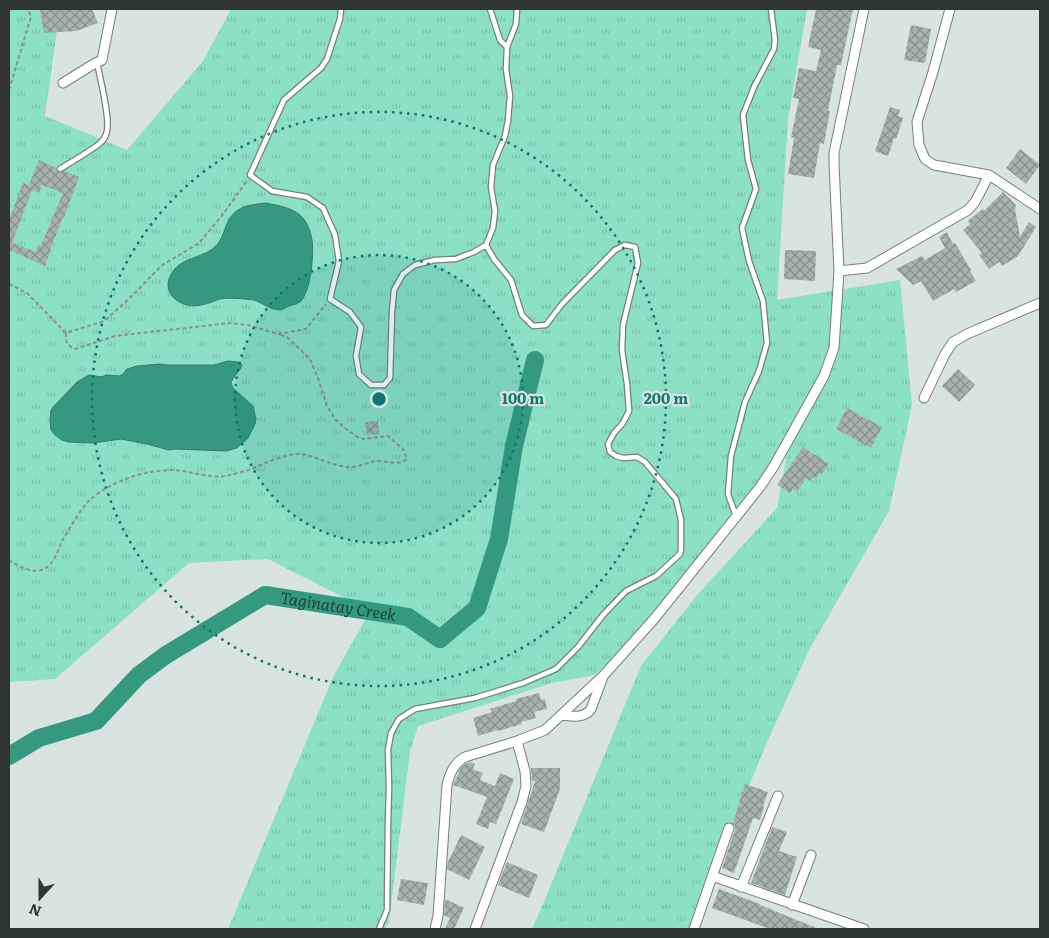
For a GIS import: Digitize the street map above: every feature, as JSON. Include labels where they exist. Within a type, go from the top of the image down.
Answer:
[{"type":"street","points":[[63,83],[102,60],[112,9]]},
{"type":"street","points":[[435,929],[438,916],[449,775],[460,760],[465,757],[545,730],[604,675],[655,618],[760,487],[774,466],[824,376],[834,348],[840,271],[834,153],[864,9]]},
{"type":"street","points":[[950,9],[917,122],[919,144],[925,159],[934,165],[989,175],[1040,209]]},
{"type":"street","points":[[840,271],[867,268],[968,210],[975,202],[989,175]]},
{"type":"street","points":[[924,398],[945,354],[953,342],[967,334],[1040,303]]},
{"type":"street","points":[[561,715],[582,716],[588,714],[604,675]]},
{"type":"street","points":[[475,929],[522,802],[526,786],[525,771],[516,741]]},
{"type":"street","points":[[741,887],[778,796]]},
{"type":"street","points":[[694,929],[729,828]]},
{"type":"street","points":[[792,905],[811,855]]},
{"type":"street","points":[[712,876],[864,929]]},
{"type":"lane","points":[[341,9],[340,19],[326,59],[321,68],[284,100],[250,175],[272,191],[307,197],[323,208],[335,235],[338,261],[330,299],[350,312],[361,327],[356,356],[359,374],[371,385],[384,385],[390,378],[394,290],[403,274],[415,265],[435,260],[456,259],[474,252],[486,245],[493,228],[495,211],[491,187],[493,166],[505,136],[508,120],[510,96],[506,69],[507,47],[516,24],[517,9]]},
{"type":"lane","points":[[490,9],[500,40],[507,47]]},
{"type":"lane","points":[[736,516],[728,494],[731,456],[745,402],[759,371],[767,343],[763,301],[749,261],[742,228],[756,189],[748,160],[743,115],[754,87],[774,49],[775,40],[771,9]]},
{"type":"lane","points":[[60,169],[99,144],[106,137],[107,114],[97,62]]},
{"type":"lane","points":[[379,929],[387,910],[388,750],[391,733],[399,718],[415,709],[475,698],[522,683],[556,669],[578,647],[602,615],[626,591],[656,576],[680,554],[681,550],[681,520],[676,499],[645,462],[637,457],[623,458],[616,456],[610,452],[608,444],[629,411],[622,350],[623,325],[638,263],[635,247],[626,245],[615,250],[562,304],[546,326],[533,326],[522,315],[511,280],[494,259],[486,245]]},
{"type":"path","points":[[9,90],[31,17],[28,9]]},
{"type":"path","points":[[66,332],[104,321],[129,299],[161,266],[199,243],[224,213],[250,175]]},
{"type":"path","points":[[9,284],[27,293],[66,332]]},
{"type":"path","points":[[278,334],[306,329],[330,299]]},
{"type":"path","points":[[9,560],[18,566],[31,570],[40,571],[46,569],[54,559],[74,521],[93,497],[127,479],[150,472],[172,470],[220,476],[246,471],[296,454],[311,456],[338,465],[351,467],[374,461],[396,463],[407,459],[403,449],[388,436],[359,438],[335,419],[327,406],[310,359],[287,337],[248,325],[230,322],[115,336],[75,349],[67,345],[65,340],[66,332]]},
{"type":"green space","points":[[9,9],[52,9],[58,23],[45,116],[127,150],[203,61],[231,9],[807,9],[788,119],[777,300],[900,280],[912,405],[889,511],[809,650],[768,740],[727,839],[699,929],[532,929],[641,666],[698,594],[777,508],[790,437],[725,527],[652,617],[620,652],[595,675],[552,683],[418,726],[410,751],[389,922],[385,929],[228,929],[334,675],[370,611],[268,559],[189,563],[55,679],[9,682]]},
{"type":"shaded area","points":[[266,203],[296,212],[302,217],[310,230],[313,246],[311,272],[307,290],[300,302],[279,310],[247,299],[223,298],[210,303],[192,306],[176,300],[169,291],[168,286],[168,281],[174,270],[183,262],[206,253],[216,246],[229,219],[237,210]]},
{"type":"shaded area","points":[[228,361],[238,362],[242,365],[231,383],[233,388],[253,406],[256,419],[248,438],[237,448],[226,451],[169,450],[121,439],[93,443],[69,442],[62,440],[51,430],[51,410],[77,382],[89,375],[102,377],[106,375],[120,376],[127,369],[137,366],[160,364],[214,365]]},
{"type":"building","points":[[40,9],[92,9],[98,23],[76,31],[44,33]]},
{"type":"building","points":[[816,9],[853,9],[841,65],[837,65],[824,144],[820,143],[814,178],[788,174],[794,138],[791,137],[799,99],[793,98],[799,68],[816,71],[821,50],[808,47]]},
{"type":"building","points":[[911,25],[931,29],[925,63],[904,60]]},
{"type":"building","points":[[890,107],[900,110],[898,116],[903,118],[888,156],[875,151]]},
{"type":"building","points":[[1020,149],[1040,165],[1026,184],[1006,168]]},
{"type":"building","points":[[39,160],[56,168],[56,171],[59,173],[64,171],[79,177],[45,266],[9,250],[9,220],[23,183],[29,185]],"holes":[[[42,185],[63,193],[41,246],[38,245],[36,252],[12,243],[32,190],[39,193]]]},
{"type":"building","points":[[1003,192],[1016,205],[1020,237],[1029,222],[1036,227],[1018,256],[1002,266],[999,262],[989,269],[979,255],[982,253],[963,230],[970,224],[968,221],[983,209],[984,211]]},
{"type":"building","points":[[947,232],[976,281],[956,292],[954,289],[933,301],[921,281],[913,285],[896,269],[922,256],[925,260],[945,248],[939,237]]},
{"type":"building","points":[[785,250],[816,251],[815,281],[784,279]]},
{"type":"building","points":[[958,369],[975,385],[959,402],[942,386]]},
{"type":"building","points":[[847,408],[882,427],[871,448],[836,429]]},
{"type":"building","points":[[378,421],[379,434],[367,435],[365,422]]},
{"type":"building","points":[[803,447],[829,464],[821,475],[819,473],[816,478],[813,477],[810,481],[806,478],[797,492],[793,489],[790,493],[777,485]]},
{"type":"building","points":[[539,693],[541,700],[545,699],[547,709],[534,712],[536,718],[521,722],[522,724],[478,736],[473,718],[492,712],[490,709],[516,701],[516,699]]},
{"type":"building","points":[[470,762],[475,764],[473,769],[483,773],[480,780],[495,786],[500,773],[514,779],[496,824],[490,822],[488,829],[476,824],[487,797],[453,785],[460,769]]},
{"type":"building","points":[[531,768],[560,768],[560,789],[544,832],[521,824],[535,781],[532,781]]},
{"type":"building","points":[[745,784],[768,792],[760,820],[753,818],[734,873],[722,868],[735,830],[733,823]]},
{"type":"building","points":[[772,827],[787,832],[779,851],[797,857],[785,895],[751,883]]},
{"type":"building","points":[[461,835],[485,847],[469,880],[447,869],[448,862]]},
{"type":"building","points":[[507,862],[538,875],[529,898],[498,885]]},
{"type":"building","points":[[401,879],[428,883],[424,905],[397,900]]},
{"type":"building","points":[[719,889],[819,929],[770,929],[712,908]]},
{"type":"building","points":[[445,899],[464,908],[454,929],[445,929],[450,918],[444,915]]},
{"type":"waterway","name":"Taginatay Creek","points":[[9,756],[39,738],[96,721],[139,675],[166,655],[265,595],[408,617],[440,639],[477,608],[499,539],[514,446],[535,360]]}]
